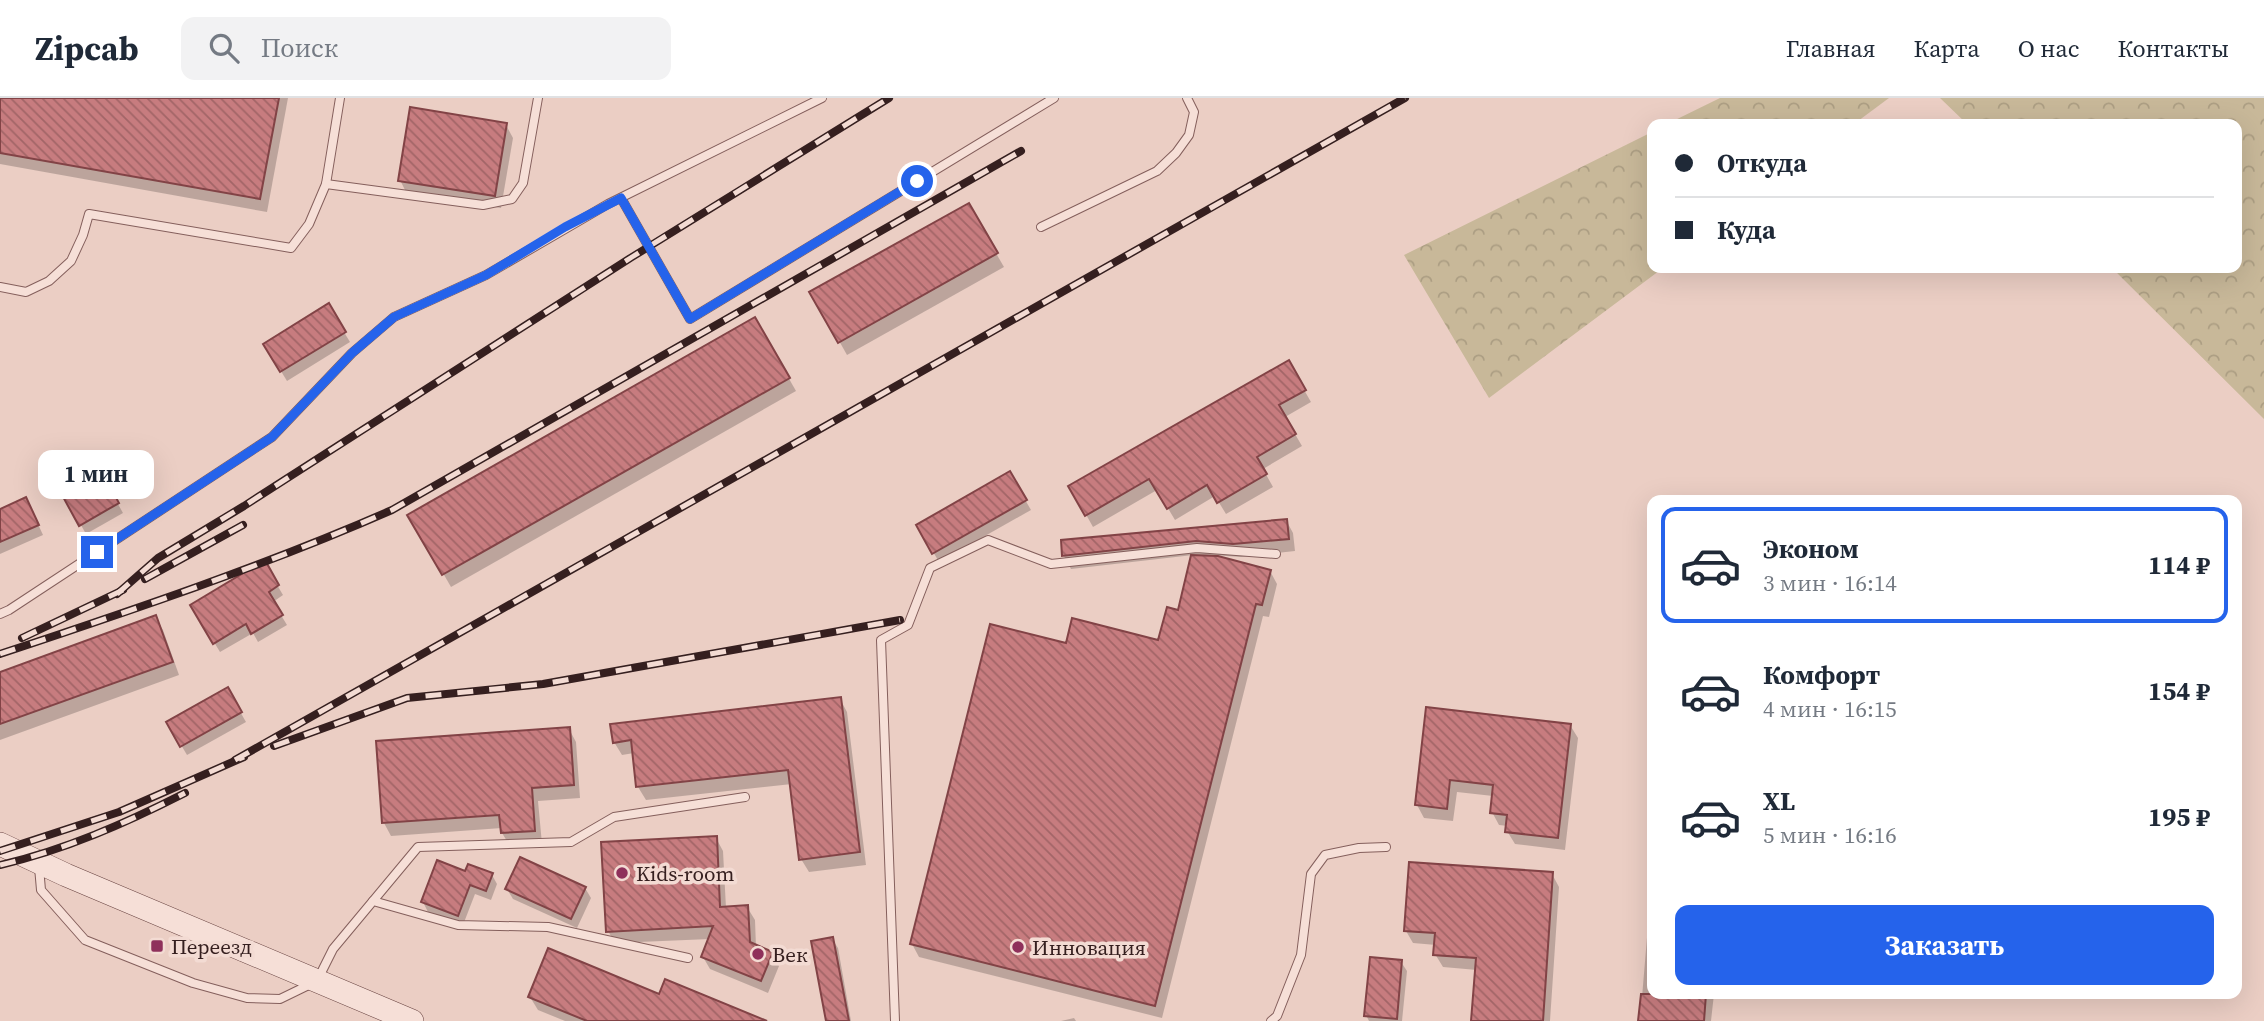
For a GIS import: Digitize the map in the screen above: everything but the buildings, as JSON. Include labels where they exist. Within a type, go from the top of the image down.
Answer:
[{"type":"main road","points":[[0,844],[38,863],[411,1021]]},
{"type":"lane","points":[[0,287],[26,292],[49,281],[71,261],[83,236],[89,214],[291,248],[309,224],[326,184],[340,98]]},
{"type":"lane","points":[[326,184],[483,205],[512,200],[523,183],[538,98]]},
{"type":"lane","points":[[0,614],[272,437],[352,353],[394,317],[486,275],[565,227],[822,98]]},
{"type":"lane","points":[[621,198],[690,319],[1054,98]]},
{"type":"lane","points":[[1041,227],[1157,171],[1176,153],[1189,135],[1194,112],[1187,98]]},
{"type":"lane","points":[[895,1021],[881,640],[908,625],[930,568],[988,540],[1051,564],[1197,548],[1276,554]]},
{"type":"lane","points":[[38,863],[41,890],[85,940],[193,983],[247,998],[280,999],[317,981],[332,949],[418,847],[571,842],[614,817],[745,797]]},
{"type":"lane","points":[[1271,1021],[1277,1016],[1301,955],[1311,874],[1325,855],[1359,848],[1386,847]]},
{"type":"lane","points":[[373,901],[458,925],[548,927],[688,958]]},
{"type":"green space","points":[[1720,98],[1889,98],[1861,119],[1677,119]]},
{"type":"green space","points":[[1940,98],[2264,98],[2264,419],[2117,273],[2242,273],[2242,119],[1962,119]]},
{"type":"green space","points":[[1647,134],[1647,273],[1656,273],[1489,398],[1404,255]]},
{"type":"railway","points":[[117,594],[158,558],[244,506],[632,257],[889,98]]},
{"type":"railway","points":[[235,760],[1405,98]]},
{"type":"railway","points":[[0,654],[247,569],[392,510],[1021,151]]},
{"type":"railway","points":[[145,579],[243,525]]},
{"type":"railway","points":[[22,638],[123,590]]},
{"type":"railway","points":[[274,746],[407,698],[543,684],[900,620]]},
{"type":"railway","points":[[0,851],[119,812],[244,757]]},
{"type":"railway","points":[[0,865],[95,835],[185,793]]},
{"type":"place","name":"Kids-room","points":[[622,873]]},
{"type":"place","name":"Переезд","points":[[157,946]]},
{"type":"place","name":"Инновация","points":[[1018,947]]},
{"type":"place","name":"Век","points":[[758,954]]},
{"type":"route","points":[[97,552],[272,437],[352,353],[394,317],[486,275],[565,227],[621,198],[690,319],[917,181]]}]
